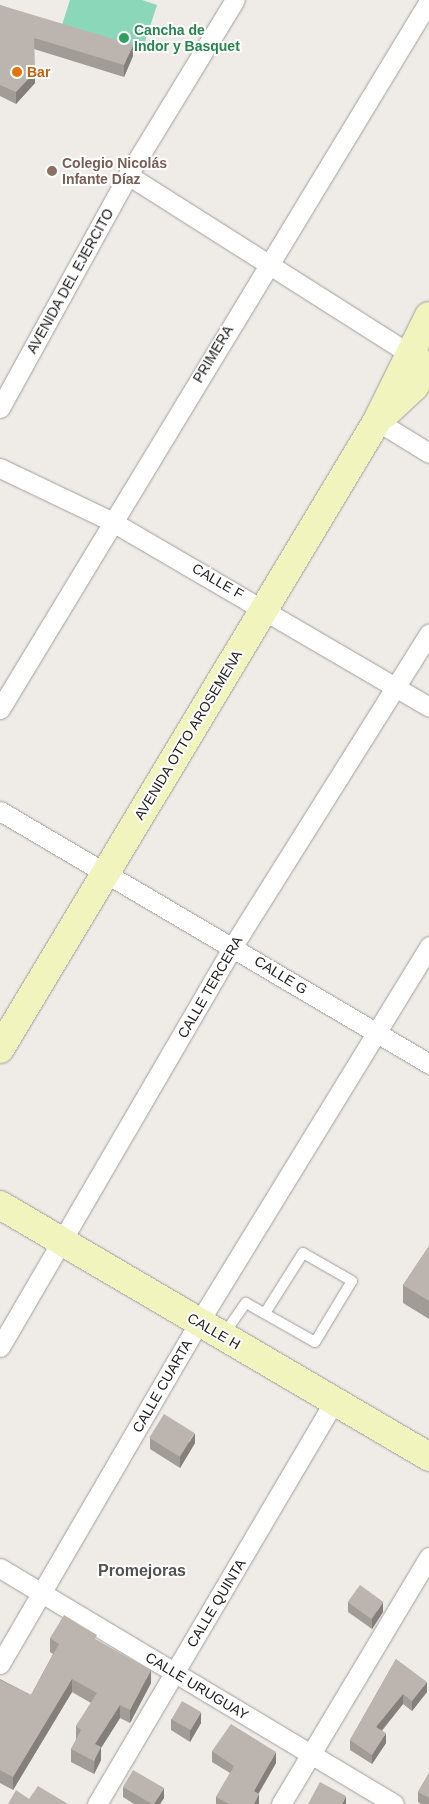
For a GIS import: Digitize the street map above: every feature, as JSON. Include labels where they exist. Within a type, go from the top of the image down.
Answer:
[{"type":"main road","name":"AVENIDA OTTO AROSEMENA","points":[[0,1049],[377,421],[414,387],[418,359],[429,316]]},
{"type":"main road","name":"CALLE H","points":[[0,1205],[429,1457]]},
{"type":"street","name":"AVENIDA DEL EJERCITO","points":[[0,408],[128,175],[234,0]]},
{"type":"street","name":"PRIMERA","points":[[0,709],[111,521],[426,3]]},
{"type":"street","points":[[128,175],[418,359]]},
{"type":"street","points":[[377,421],[429,453]]},
{"type":"street","name":"CALLE F","points":[[0,468],[111,521],[265,608],[429,707]]},
{"type":"street","name":"CALLE TERCERA","points":[[0,1347],[233,946],[429,633]]},
{"type":"street","name":"CALLE G","points":[[0,811],[105,875],[233,946],[429,1064]]},
{"type":"street","name":"CALLE CUARTA","points":[[0,1664],[199,1322],[377,1034],[429,946]]},
{"type":"street","name":"CALLE QUINTA","points":[[97,1804],[334,1402]]},
{"type":"street","points":[[281,1804],[309,1753],[429,1557]]},
{"type":"street","name":"CALLE URUGUAY","points":[[0,1568],[394,1804]]},
{"type":"lane","points":[[222,1336],[244,1303],[315,1342],[352,1281],[303,1253],[265,1313]]},
{"type":"green space","name":"Cancha de Indor y Basquet","points":[[70,0],[142,0],[157,5],[142,51],[62,25]]},
{"type":"building","points":[[0,5],[133,45],[124,65],[34,38],[35,72],[16,92],[0,85]]},
{"type":"building","points":[[429,1246],[429,1301],[403,1285]]},
{"type":"building","points":[[164,1414],[195,1433],[180,1457],[149,1438]]},
{"type":"building","points":[[360,1585],[383,1602],[371,1619],[348,1602]]},
{"type":"building","points":[[64,1615],[97,1635],[95,1639],[151,1670],[130,1710],[120,1705],[95,1744],[101,1747],[94,1761],[71,1749],[81,1730],[76,1726],[97,1693],[72,1679],[13,1777],[0,1770],[0,1680],[31,1695],[59,1644],[50,1638]]},
{"type":"building","points":[[396,1659],[427,1682],[412,1701],[403,1694],[376,1727],[386,1733],[372,1755],[350,1740]]},
{"type":"building","points":[[182,1701],[201,1712],[191,1730],[172,1719]]},
{"type":"building","points":[[231,1724],[276,1752],[254,1791],[259,1794],[254,1804],[229,1804],[216,1797],[234,1766],[212,1751]]},
{"type":"building","points":[[133,1770],[164,1788],[154,1804],[123,1787]]},
{"type":"building","points":[[429,1773],[429,1798],[418,1792]]},
{"type":"building","points":[[320,1782],[346,1796],[342,1804],[308,1804]]},
{"type":"building","points":[[38,1786],[68,1804],[8,1804],[16,1790],[29,1799]]},
{"type":"place","name":"Cancha de Indor y Basquet","points":[[124,38]]},
{"type":"place","name":"Bar","points":[[17,72]]},
{"type":"place","name":"Colegio Nicolás Infante Díaz","points":[[52,171]]},
{"type":"district","name":"Promejoras","points":[[142,1571]]}]
